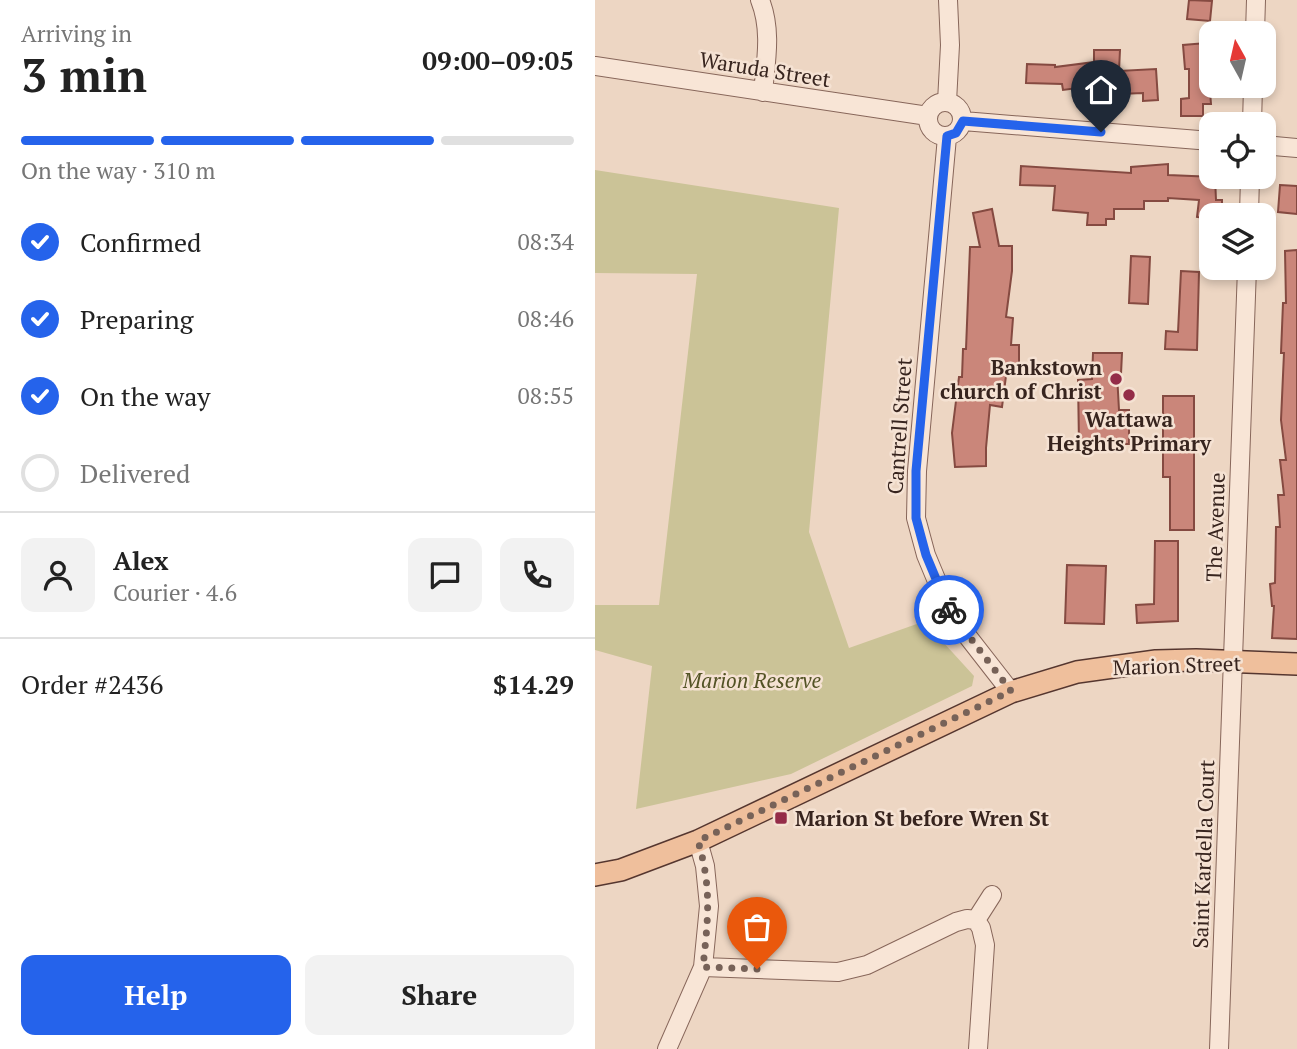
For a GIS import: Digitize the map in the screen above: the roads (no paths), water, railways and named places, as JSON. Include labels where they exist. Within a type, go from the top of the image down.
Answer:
[{"type":"main road","name":"Marion Street","points":[[595,875],[621,870],[698,841],[1011,691],[1077,672],[1120,665],[1196,660],[1297,664]]},
{"type":"street","points":[[760,0],[768,38],[763,92]]},
{"type":"street","points":[[947,102],[950,45],[948,0]]},
{"type":"street","points":[[1255,21],[1256,0]]},
{"type":"street","name":"Waruda Street","points":[[595,66],[928,116]]},
{"type":"street","points":[[947,102],[960,110],[963,121],[956,133],[941,136],[932,131],[928,116],[937,104],[947,102]]},
{"type":"street","points":[[963,121],[1199,140]]},
{"type":"street","name":"Cantrell Street","points":[[947,136],[916,471],[916,518],[926,555],[951,615],[1011,691]]},
{"type":"street","points":[[1276,146],[1297,148]]},
{"type":"street","name":"The Avenue","points":[[1234,661],[1247,280]]},
{"type":"street","name":"Saint Kardella Court","points":[[1219,1049],[1234,661]]},
{"type":"street","points":[[667,1049],[703,967],[709,906],[705,866],[698,841]]},
{"type":"street","points":[[977,920],[992,895]]},
{"type":"street","points":[[703,967],[838,972],[867,965],[956,922],[977,920]]},
{"type":"street","points":[[977,920],[985,945],[978,1049]]},
{"type":"place","name":"Bankstown church of Christ","points":[[1116,379]]},
{"type":"place","name":"Wattawa Heights Primary","points":[[1129,395]]},
{"type":"place","name":"Marion St before Wren St","points":[[781,818]]},
{"type":"park label","name":"Marion Reserve","points":[[752,680]]}]
